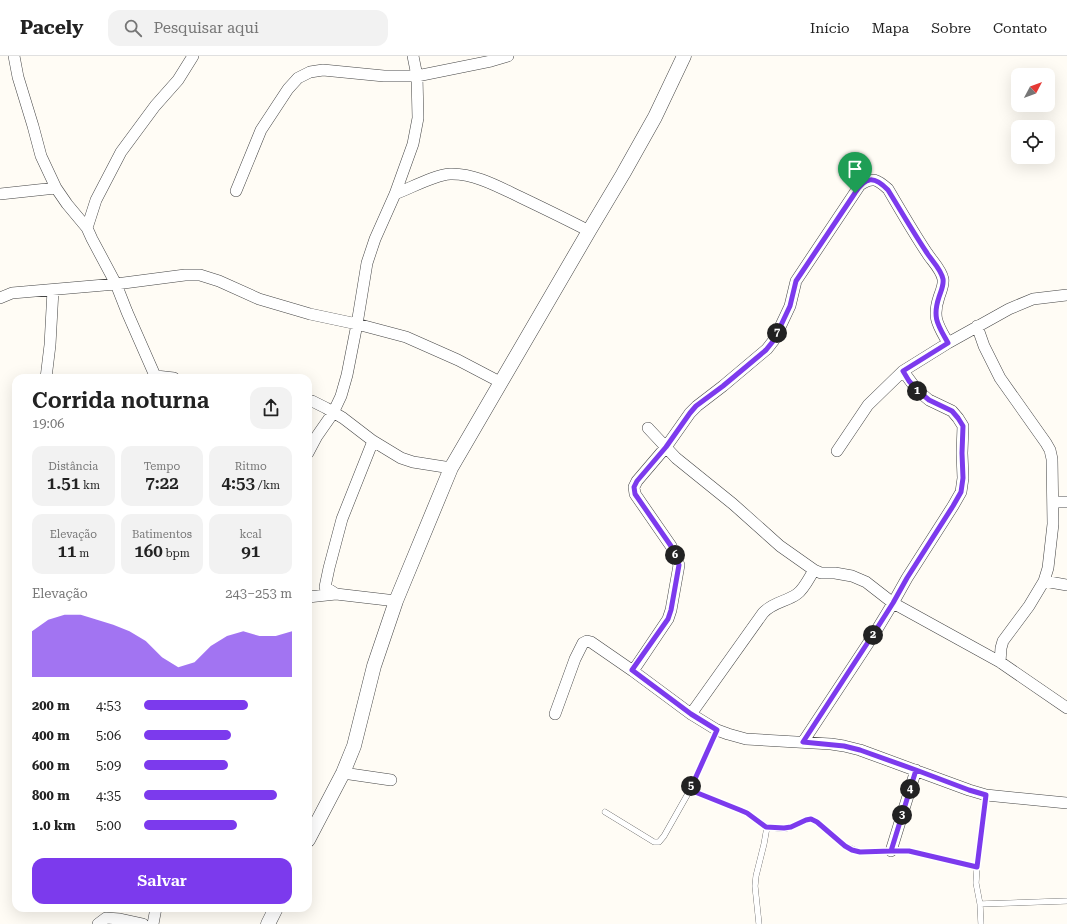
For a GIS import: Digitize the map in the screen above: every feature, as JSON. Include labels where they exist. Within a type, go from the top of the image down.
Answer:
[{"type":"street","points":[[14,56],[18,77],[33,126],[40,156],[56,188],[87,228],[116,284],[155,374]]},
{"type":"street","points":[[87,228],[96,200],[121,152],[155,106],[178,80],[193,56]]},
{"type":"street","points":[[312,445],[341,396],[347,375],[369,257],[414,144],[418,118],[417,76],[413,56]]},
{"type":"street","points":[[236,191],[261,130],[288,89],[298,78],[310,72],[323,70],[384,76],[417,76],[491,61],[508,56]]},
{"type":"street","points":[[312,832],[343,773],[354,746],[374,666],[396,601],[451,468],[623,174],[655,117],[684,56]]},
{"type":"street","points":[[395,194],[433,178],[449,174],[464,175],[488,182],[589,231]]},
{"type":"street","points":[[632,670],[668,619],[679,565],[671,546],[635,494],[634,487],[637,481],[666,447],[696,406],[723,386],[766,350],[774,340],[790,306],[796,281],[860,185],[866,180],[874,179],[880,182],[888,190],[927,254],[940,270],[943,279],[943,286],[936,307],[935,316],[938,326],[948,343]]},
{"type":"street","points":[[0,194],[56,188]]},
{"type":"street","points":[[0,298],[12,293],[116,284],[185,275],[200,275],[219,281],[258,299],[310,314],[357,324],[406,337],[458,360],[500,382]]},
{"type":"street","points":[[46,374],[50,345],[53,290]]},
{"type":"street","points":[[837,451],[868,405],[903,371],[977,326],[1009,309],[1033,299],[1067,295]]},
{"type":"street","points":[[977,326],[984,346],[1000,378],[1050,450],[1052,459],[1053,524],[1048,568],[1044,581],[1029,606],[1003,641],[1000,662]]},
{"type":"street","points":[[803,742],[893,603],[961,492],[963,478],[963,426],[952,411],[929,400],[917,390],[903,371]]},
{"type":"street","points":[[312,401],[343,418],[373,441],[402,458],[413,462],[451,468]]},
{"type":"street","points":[[648,428],[676,458],[734,504],[780,546],[814,570],[821,573],[835,573],[852,576],[866,582],[893,603],[1000,662],[1067,708]]},
{"type":"street","points":[[336,594],[325,586],[329,568],[342,518],[373,441]]},
{"type":"street","points":[[1052,502],[1067,502]]},
{"type":"street","points":[[691,714],[763,612],[801,591],[814,570]]},
{"type":"street","points":[[1044,581],[1067,585]]},
{"type":"street","points":[[312,597],[336,594],[396,601]]},
{"type":"street","points":[[555,714],[578,652],[583,643],[587,641],[591,642],[632,670],[691,714],[717,730],[728,734],[746,739],[844,746],[860,750],[986,795],[1067,803]]},
{"type":"street","points":[[891,851],[916,770]]},
{"type":"street","points":[[343,773],[391,780]]},
{"type":"street","points":[[153,924],[155,912]]},
{"type":"street","points":[[268,924],[274,912]]},
{"type":"street","points":[[98,924],[106,918],[120,919],[143,924]]},
{"type":"lane","points":[[605,812],[654,842],[659,842],[664,836],[690,790],[717,730]]},
{"type":"lane","points":[[690,790],[747,813],[766,827],[791,827],[811,819],[817,822],[845,846],[852,850],[860,852],[909,851],[977,867]]},
{"type":"lane","points":[[982,924],[976,883],[986,795]]},
{"type":"lane","points":[[758,924],[755,886],[766,827]]},
{"type":"lane","points":[[980,904],[1067,901]]},
{"type":"route","points":[[855,193],[796,281],[790,306],[774,340],[766,350],[723,386],[696,406],[666,447],[637,481],[634,487],[635,494],[671,546],[679,565],[668,619],[632,670],[691,714],[717,730],[690,790],[747,813],[766,827],[791,827],[811,819],[817,822],[845,846],[852,850],[860,852],[891,851],[904,810],[916,770],[986,795],[977,867],[909,851],[891,851],[916,770],[860,750],[844,746],[803,742],[893,603],[928,544],[953,506],[961,492],[963,478],[963,426],[952,411],[929,400],[917,390],[903,371],[948,343],[938,326],[935,316],[936,307],[943,286],[943,279],[940,270],[927,254],[888,190],[880,182],[874,179],[866,180],[860,185],[855,193]]}]
